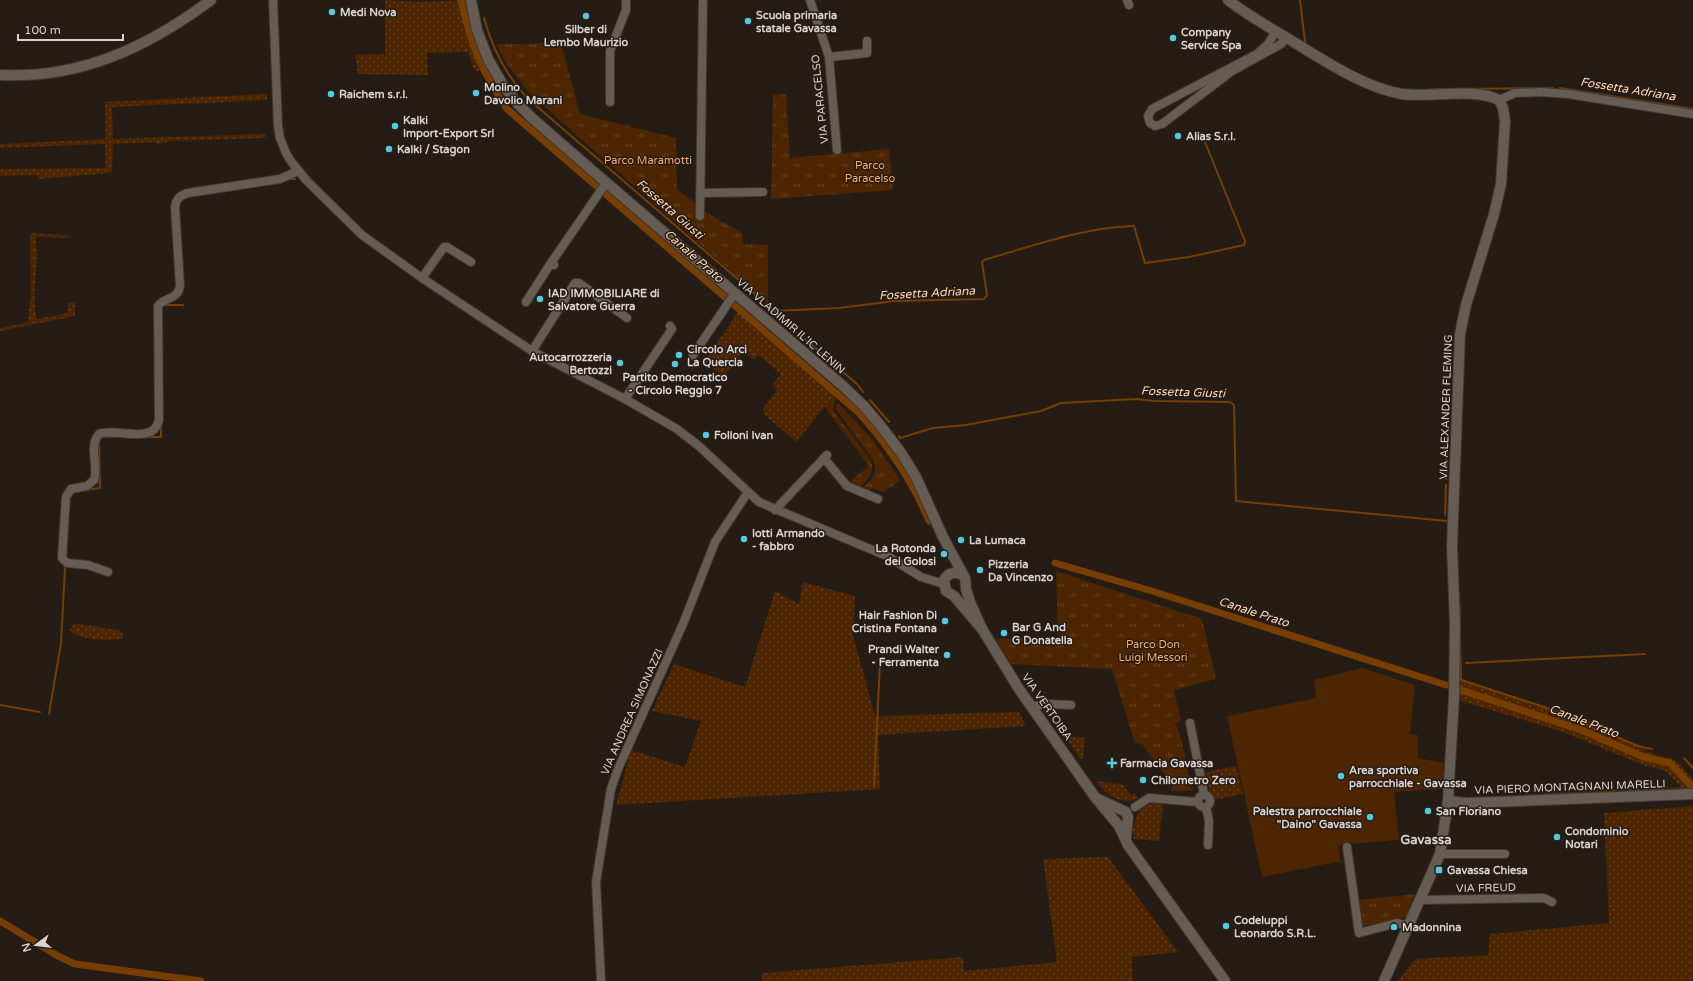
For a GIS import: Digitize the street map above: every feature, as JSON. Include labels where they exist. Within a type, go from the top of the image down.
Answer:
[{"type":"street","points":[[0,75],[36,75],[62,72],[89,65],[152,40],[211,0]]},
{"type":"street","points":[[273,0],[276,37],[277,105],[280,138],[290,160],[298,171],[362,235],[422,278],[532,351],[656,416],[683,434],[712,457],[759,502],[889,557],[921,577],[944,584],[946,591],[954,596],[982,630]]},
{"type":"street","name":"VIA VLADIMIR IL'IC LENIN","points":[[471,0],[474,19],[488,59],[503,85],[532,118],[603,187],[843,386],[873,415],[895,443],[916,477],[949,549],[966,581],[966,588],[982,630]]},
{"type":"street","points":[[610,102],[610,51],[626,10],[626,0]]},
{"type":"street","points":[[700,216],[703,0]]},
{"type":"street","name":"VIA PARACELSO","points":[[810,0],[829,57],[837,150]]},
{"type":"street","points":[[1228,0],[1318,57],[1356,77],[1391,92],[1412,95],[1486,95],[1499,100],[1515,93],[1541,92],[1568,94],[1693,114]]},
{"type":"street","points":[[1276,31],[1268,44],[1257,54],[1152,109],[1148,116],[1150,122],[1155,126],[1162,124],[1232,71],[1281,44],[1287,38]]},
{"type":"street","points":[[829,57],[867,53],[867,41]]},
{"type":"street","name":"VIA ALEXANDER FLEMING","points":[[1384,981],[1440,854],[1448,801],[1454,697],[1455,624],[1452,546],[1460,334],[1466,305],[1494,214],[1501,184],[1505,114],[1499,100]]},
{"type":"street","points":[[108,572],[88,565],[67,563],[62,558],[66,497],[71,489],[87,486],[94,480],[94,445],[99,434],[107,432],[145,434],[152,432],[158,426],[158,306],[163,301],[176,295],[180,286],[175,207],[176,200],[181,195],[188,193],[280,179],[298,171]]},
{"type":"street","points":[[526,302],[553,264],[603,187]]},
{"type":"street","points":[[700,193],[763,192]]},
{"type":"street","points":[[422,278],[444,247],[447,247],[471,262]]},
{"type":"street","points":[[532,351],[573,284],[579,283],[627,318]]},
{"type":"street","points":[[693,355],[733,296]]},
{"type":"street","points":[[625,399],[672,329],[670,326]]},
{"type":"street","points":[[775,510],[826,456],[846,486],[878,499]]},
{"type":"street","name":"VIA ANDREA SIMONAZZI","points":[[601,981],[596,882],[612,789],[618,769],[683,624],[715,542],[748,492]]},
{"type":"street","name":"VIA VLADIMIR IL'IC LENIN","points":[[944,584],[944,580],[949,575],[949,549]]},
{"type":"street","points":[[949,575],[956,573],[962,575]]},
{"type":"street","points":[[954,596],[961,594],[966,588]]},
{"type":"street","name":"VIA VERTOIBA","points":[[982,630],[1032,707],[1094,797],[1115,821],[1128,845]]},
{"type":"street","points":[[1032,707],[1045,704],[1071,705]]},
{"type":"street","points":[[1115,821],[1122,824],[1124,814],[1149,798],[1198,802],[1200,806],[1206,807],[1210,805],[1211,799],[1204,794],[1190,723]]},
{"type":"street","points":[[1198,802],[1200,796],[1204,794]]},
{"type":"street","name":"VIA PIERO MONTAGNANI MARELLI","points":[[1448,801],[1475,803],[1693,794]]},
{"type":"street","points":[[1094,797],[1124,814]]},
{"type":"street","points":[[1206,807],[1210,821],[1208,844]]},
{"type":"street","points":[[1124,814],[1128,845],[1225,981]]},
{"type":"street","points":[[1347,848],[1359,933],[1397,923],[1409,926]]},
{"type":"street","points":[[1440,854],[1505,854]]},
{"type":"street","name":"VIA FREUD","points":[[1420,900],[1544,898],[1552,902]]},
{"type":"green space","points":[[385,0],[418,2],[466,0],[478,45],[481,69],[476,72],[472,66],[469,52],[427,53],[428,75],[358,74],[355,55],[385,54]]},
{"type":"green space","name":"Parco Maramotti","points":[[560,40],[580,114],[676,138],[677,189],[709,214],[742,233],[743,244],[768,245],[768,304],[529,93],[506,63],[496,44],[534,44]]},
{"type":"green space","points":[[267,94],[267,100],[112,107],[113,139],[266,134],[265,138],[171,141],[157,144],[157,142],[113,144],[112,171],[110,173],[39,179],[37,175],[0,176],[0,169],[106,168],[105,144],[0,148],[0,144],[106,139],[105,102]]},
{"type":"green space","name":"Parco Paracelso","points":[[786,94],[790,158],[889,149],[893,190],[771,199],[773,95]]},
{"type":"green space","points":[[30,233],[67,235],[68,238],[36,237],[37,259],[35,297],[37,319],[67,313],[68,303],[75,302],[75,316],[0,331],[0,328],[28,322],[31,292]]},
{"type":"green space","points":[[739,310],[835,394],[796,442],[765,415],[763,409],[777,390],[772,385],[781,374],[758,355],[754,360],[744,352],[723,377],[705,361]]},
{"type":"green space","points":[[837,391],[833,410],[871,460],[871,472],[860,488],[849,482],[869,466],[825,407]]},
{"type":"green space","points":[[837,402],[872,439],[900,480],[899,482],[883,492],[872,488],[869,492],[862,489],[874,476],[875,465],[873,460],[836,409]]},
{"type":"green space","name":"Parco Don Luigi Messori","points":[[1056,571],[1202,619],[1216,679],[1174,690],[1181,721],[1175,724],[1178,728],[1183,745],[1192,791],[1171,791],[1172,785],[1142,744],[1135,743],[1112,669],[1011,664],[996,639],[1058,637]]},
{"type":"green space","points":[[803,582],[855,596],[853,635],[875,716],[1019,712],[1026,726],[878,735],[880,789],[616,805],[631,750],[685,767],[701,721],[652,711],[674,664],[745,687],[775,591],[799,604]]},
{"type":"green space","points":[[74,624],[118,630],[122,632],[122,639],[102,640],[86,638],[69,630]]},
{"type":"green space","name":"Area sportiva parrocchiale - Gavassa","points":[[1362,668],[1415,685],[1410,734],[1418,735],[1418,758],[1444,763],[1442,789],[1394,792],[1399,840],[1338,845],[1341,862],[1262,877],[1227,716],[1316,698],[1314,680]]},
{"type":"green space","points":[[1459,678],[1584,719],[1653,754],[1672,759],[1678,762],[1693,780],[1693,791],[1545,797],[1545,793],[1681,787],[1666,771],[1646,766],[1563,732],[1458,700]]},
{"type":"green space","points":[[1065,736],[1085,738],[1083,759],[1080,758]]},
{"type":"green space","points":[[1236,766],[1243,794],[1214,800],[1210,793],[1206,772]]},
{"type":"green space","points":[[1096,781],[1123,785],[1131,796],[1135,793],[1138,798],[1126,801],[1114,798]]},
{"type":"green space","points":[[1154,803],[1163,804],[1159,841],[1134,839],[1133,830],[1137,814],[1144,806]]},
{"type":"green space","points":[[1693,806],[1693,981],[1398,981],[1415,959],[1488,955],[1490,934],[1609,923],[1604,813]]},
{"type":"green space","points":[[1108,857],[1178,952],[1132,957],[1133,981],[762,981],[762,973],[963,957],[964,971],[1057,962],[1043,859]]},
{"type":"green space","points":[[1415,894],[1407,917],[1363,926],[1358,900]]},
{"type":"waterway","name":"Canale Prato","points":[[461,0],[478,57],[490,82],[507,109],[858,412],[889,450],[907,477],[929,521]]},
{"type":"waterway","points":[[1300,0],[1305,42]]},
{"type":"waterway","name":"Fossetta Giusti","points":[[484,18],[491,40],[501,61],[519,89],[527,98],[762,300]]},
{"type":"waterway","name":"Fossetta Adriana","points":[[1463,89],[1553,88]]},
{"type":"waterway","name":"Fossetta Adriana","points":[[1560,88],[1693,109]]},
{"type":"waterway","name":"Fossetta Adriana","points":[[1424,90],[1444,89]]},
{"type":"waterway","name":"Fossetta Adriana","points":[[1134,226],[1145,263],[1189,257],[1244,245],[1245,241],[1205,142]]},
{"type":"waterway","points":[[288,179],[295,179]]},
{"type":"waterway","name":"Fossetta Adriana","points":[[774,311],[839,308],[895,301],[984,299],[987,295],[982,262],[984,260],[1076,234],[1113,227],[1132,226]]},
{"type":"waterway","name":"Fossetta Giusti","points":[[766,304],[778,315]]},
{"type":"waterway","points":[[164,305],[183,305]]},
{"type":"waterway","name":"Fossetta Giusti","points":[[805,339],[857,384],[863,392]]},
{"type":"waterway","name":"Fossetta Giusti","points":[[899,436],[900,438],[933,428],[966,425],[1041,411],[1061,403],[1136,399],[1155,401],[1230,402],[1234,405],[1236,501],[1447,521]]},
{"type":"waterway","name":"Fossetta Giusti","points":[[870,400],[889,422]]},
{"type":"waterway","points":[[144,437],[161,437],[161,423]]},
{"type":"waterway","points":[[104,437],[123,437]]},
{"type":"waterway","points":[[85,490],[100,488],[99,440]]},
{"type":"waterway","points":[[1446,479],[1447,445]]},
{"type":"waterway","points":[[1445,515],[1446,485]]},
{"type":"waterway","points":[[66,558],[67,542]]},
{"type":"waterway","name":"Fossetta Giusti","points":[[1457,542],[1457,552]]},
{"type":"waterway","name":"Canale Prato","points":[[1055,563],[1152,591],[1446,685]]},
{"type":"waterway","points":[[49,714],[61,643],[65,568]]},
{"type":"waterway","name":"Fossetta Giusti","points":[[1459,593],[1460,633]]},
{"type":"waterway","name":"Fossetta Giusti","points":[[1460,639],[1461,680],[1541,706],[1641,747],[1652,749]]},
{"type":"waterway","points":[[1466,663],[1645,654]]},
{"type":"waterway","points":[[874,786],[880,662]]},
{"type":"waterway","name":"Canale Prato","points":[[1458,689],[1581,730],[1644,757],[1670,763],[1693,788]]},
{"type":"waterway","points":[[0,705],[40,712]]},
{"type":"waterway","name":"Fossetta Giusti","points":[[1684,758],[1693,768]]},
{"type":"waterway","points":[[0,921],[58,956],[75,964],[201,981]]},
{"type":"place","name":"Medi Nova","points":[[332,12]]},
{"type":"place","name":"Silber di Lembo Maurizio","points":[[586,16]]},
{"type":"place","name":"Scuola primaria statale Gavassa","points":[[748,21]]},
{"type":"place","name":"Company Service Spa","points":[[1173,38]]},
{"type":"place","name":"Molino Davolio Marani","points":[[476,93]]},
{"type":"place","name":"Raichem s.r.l.","points":[[331,94]]},
{"type":"place","name":"Kalki Import-Export Srl","points":[[395,126]]},
{"type":"place","name":"Alias S.r.l.","points":[[1178,136]]},
{"type":"place","name":"Kalki / Stagon","points":[[389,149]]},
{"type":"place","name":"IAD IMMOBILIARE di Salvatore Guerra","points":[[540,299]]},
{"type":"place","name":"Circolo Arci La Quercia","points":[[679,355]]},
{"type":"place","name":"Autocarrozzeria Bertozzi","points":[[620,363]]},
{"type":"place","name":"Partito Democratico - Circolo Reggio 7","points":[[675,364]]},
{"type":"place","name":"Folloni Ivan","points":[[706,435]]},
{"type":"place","name":"Iotti Armando - fabbro","points":[[744,539]]},
{"type":"place","name":"La Lumaca","points":[[961,540]]},
{"type":"place","name":"La Rotonda dei Golosi","points":[[944,554]]},
{"type":"place","name":"Pizzeria Da Vincenzo","points":[[980,570]]},
{"type":"place","name":"Hair Fashion Di Cristina Fontana","points":[[945,621]]},
{"type":"place","name":"Bar G And G Donatella","points":[[1004,633]]},
{"type":"place","name":"Prandi Walter - Ferramenta","points":[[947,655]]},
{"type":"place","name":"Farmacia Gavassa","points":[[1112,763]]},
{"type":"place","name":"Area sportiva parrocchiale - Gavassa","points":[[1341,776]]},
{"type":"place","name":"Chilometro Zero","points":[[1143,780]]},
{"type":"place","name":"San Floriano","points":[[1428,811]]},
{"type":"place","name":"Palestra parrocchiale \"Daino\" Gavassa","points":[[1370,817]]},
{"type":"place","name":"Condominio Notari","points":[[1557,837]]},
{"type":"place","name":"Gavassa Chiesa","points":[[1439,870]]},
{"type":"place","name":"Codeluppi Leonardo S.R.L.","points":[[1226,926]]},
{"type":"place","name":"Madonnina","points":[[1394,927]]},
{"type":"district","name":"Gavassa","points":[[1426,840]]}]
